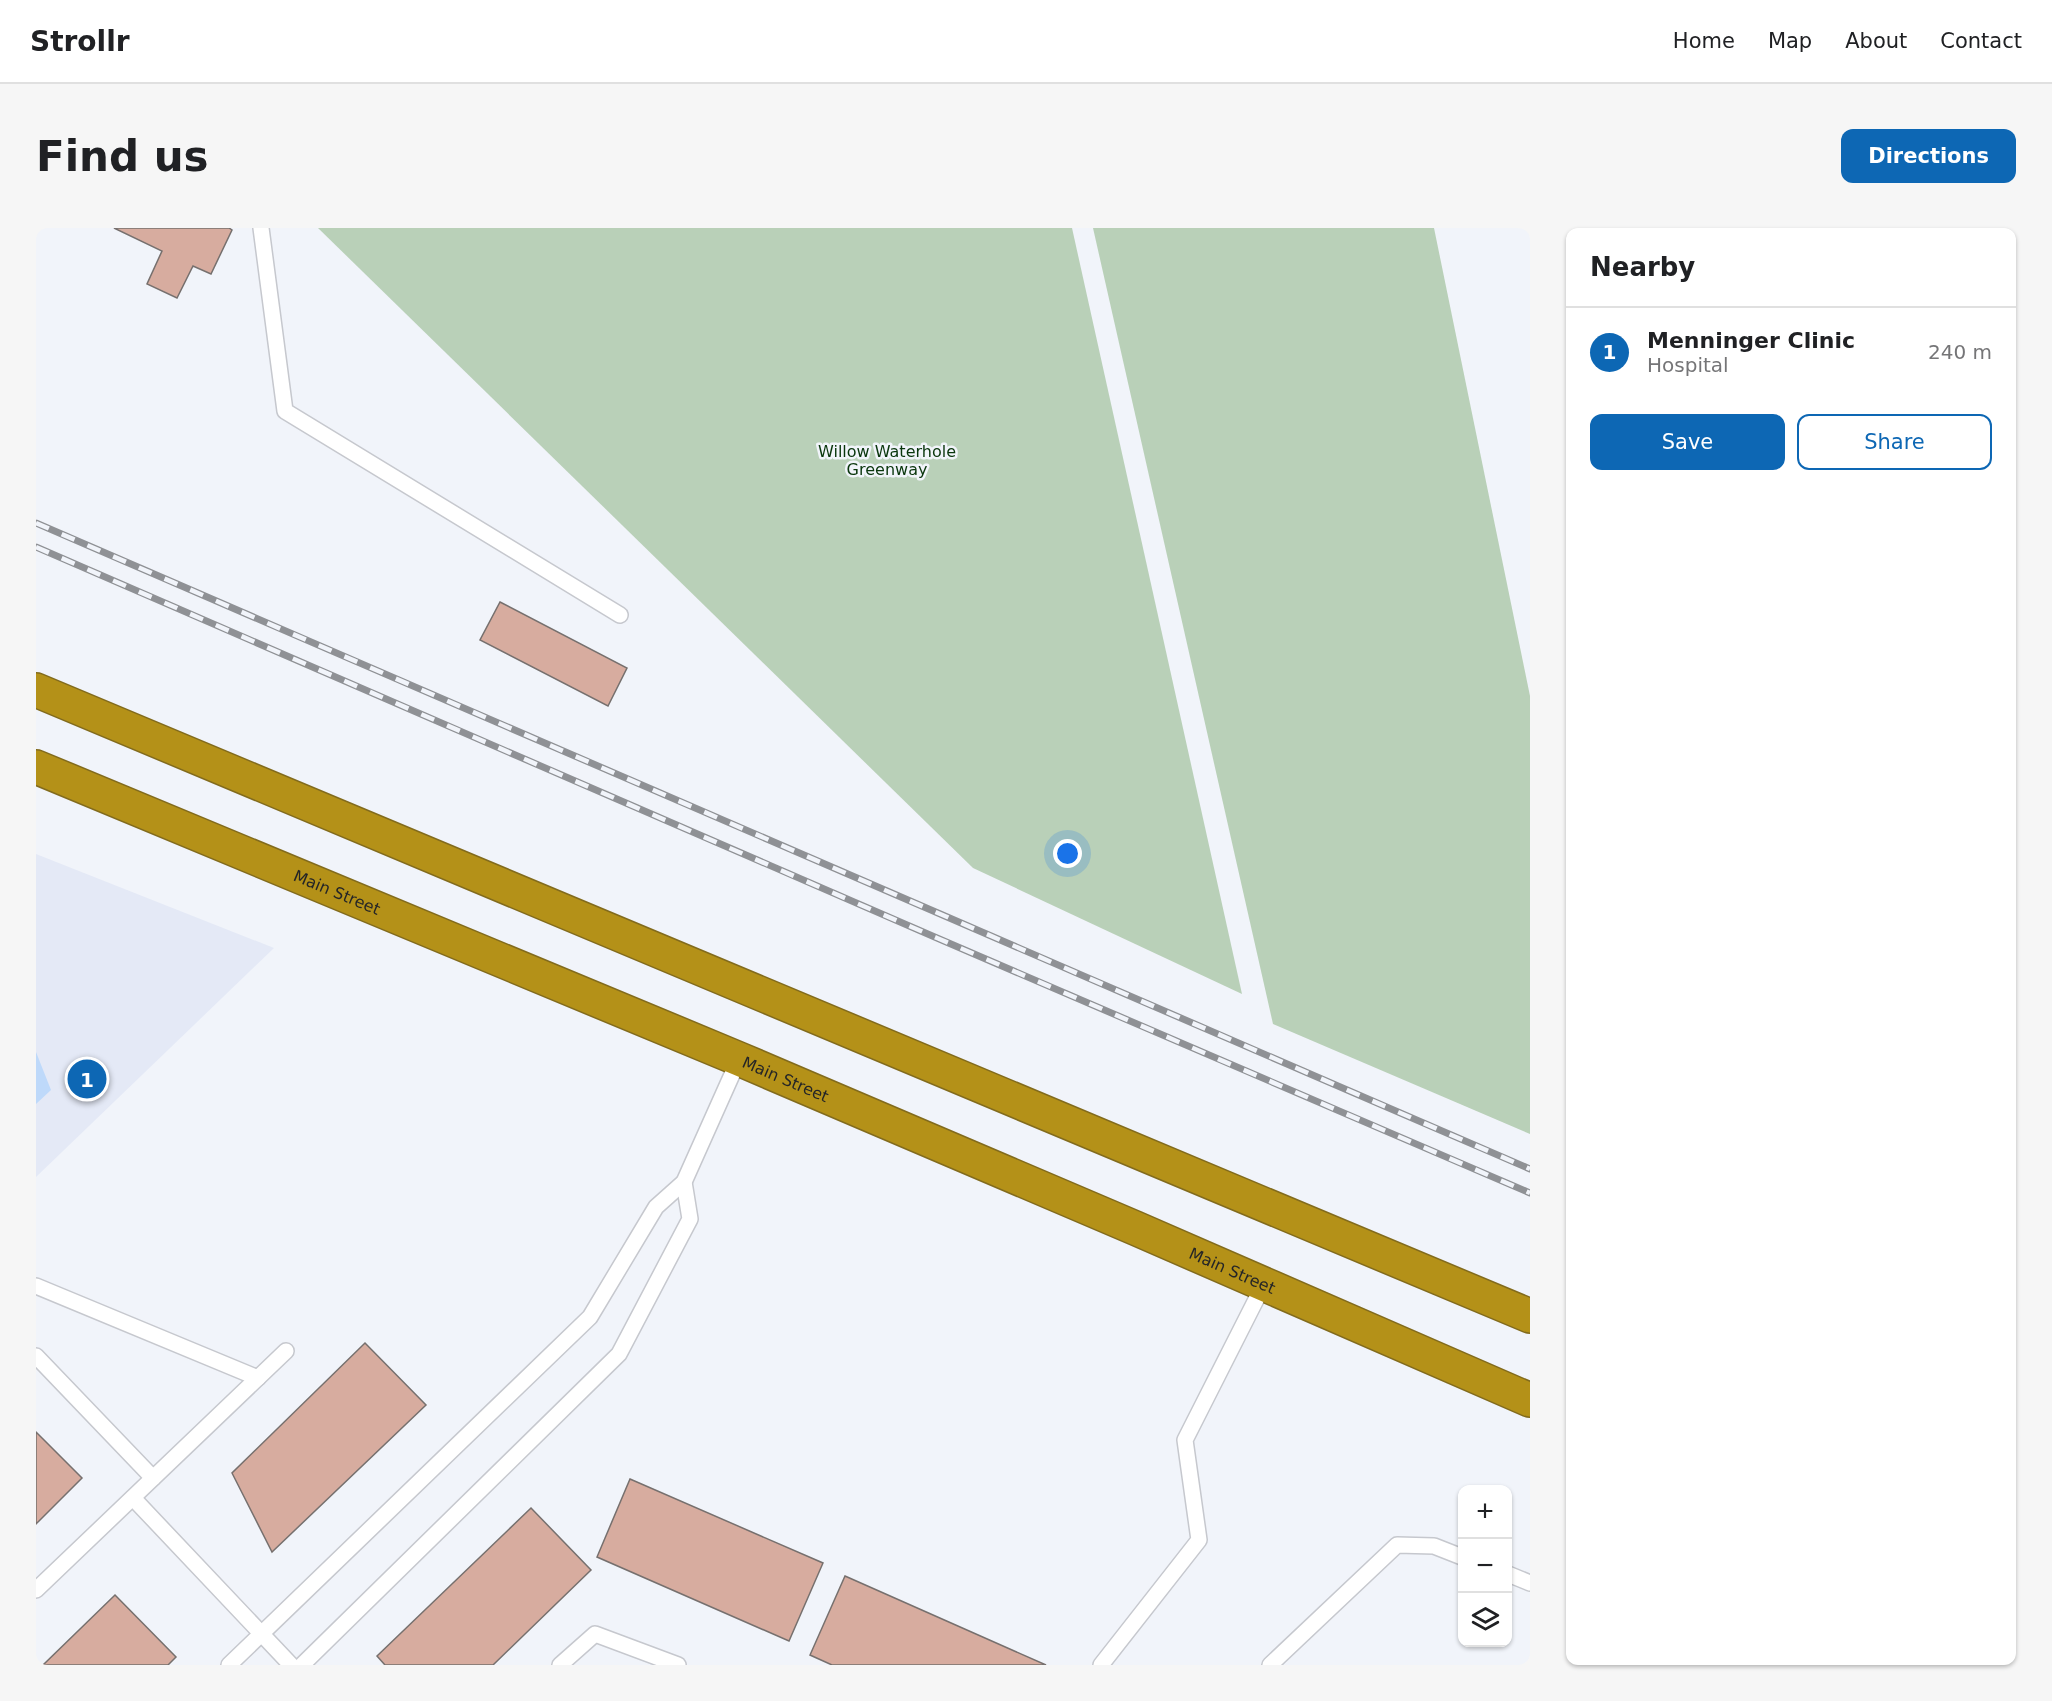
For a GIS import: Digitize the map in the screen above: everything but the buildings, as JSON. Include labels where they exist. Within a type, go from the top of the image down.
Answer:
[{"type":"highway","points":[[36,690],[1530,1316]]},
{"type":"highway","name":"Main Street","points":[[36,767],[739,1059],[1530,1400]]},
{"type":"lane","points":[[261,228],[285,411],[620,615]]},
{"type":"lane","points":[[229,1665],[590,1317],[656,1207],[684,1182],[739,1059]]},
{"type":"lane","points":[[302,1665],[619,1354],[690,1219],[684,1182]]},
{"type":"lane","points":[[1101,1665],[1199,1539],[1185,1440],[1264,1284]]},
{"type":"lane","points":[[36,1286],[258,1378]]},
{"type":"lane","points":[[36,1590],[286,1351]]},
{"type":"lane","points":[[36,1356],[153,1478]]},
{"type":"lane","points":[[133,1498],[291,1665]]},
{"type":"lane","points":[[1273,1664],[1397,1545],[1434,1546],[1458,1555]]},
{"type":"lane","points":[[1512,1576],[1530,1583]]},
{"type":"lane","points":[[560,1665],[595,1634],[678,1665]]},
{"type":"shaded area","points":[[36,854],[274,948],[36,1177]]},
{"type":"green space","name":"Willow Waterhole Greenway","points":[[318,228],[1072,228],[1242,994],[973,868]]},
{"type":"green space","points":[[1093,228],[1434,228],[1530,696],[1530,1134],[1273,1024]]},
{"type":"water","points":[[36,1052],[51,1090],[36,1104]]},
{"type":"railway","points":[[36,523],[1530,1169]]},
{"type":"railway","points":[[36,547],[1530,1193]]},
{"type":"place","name":"Menninger Clinic","points":[[87,1079]]}]
